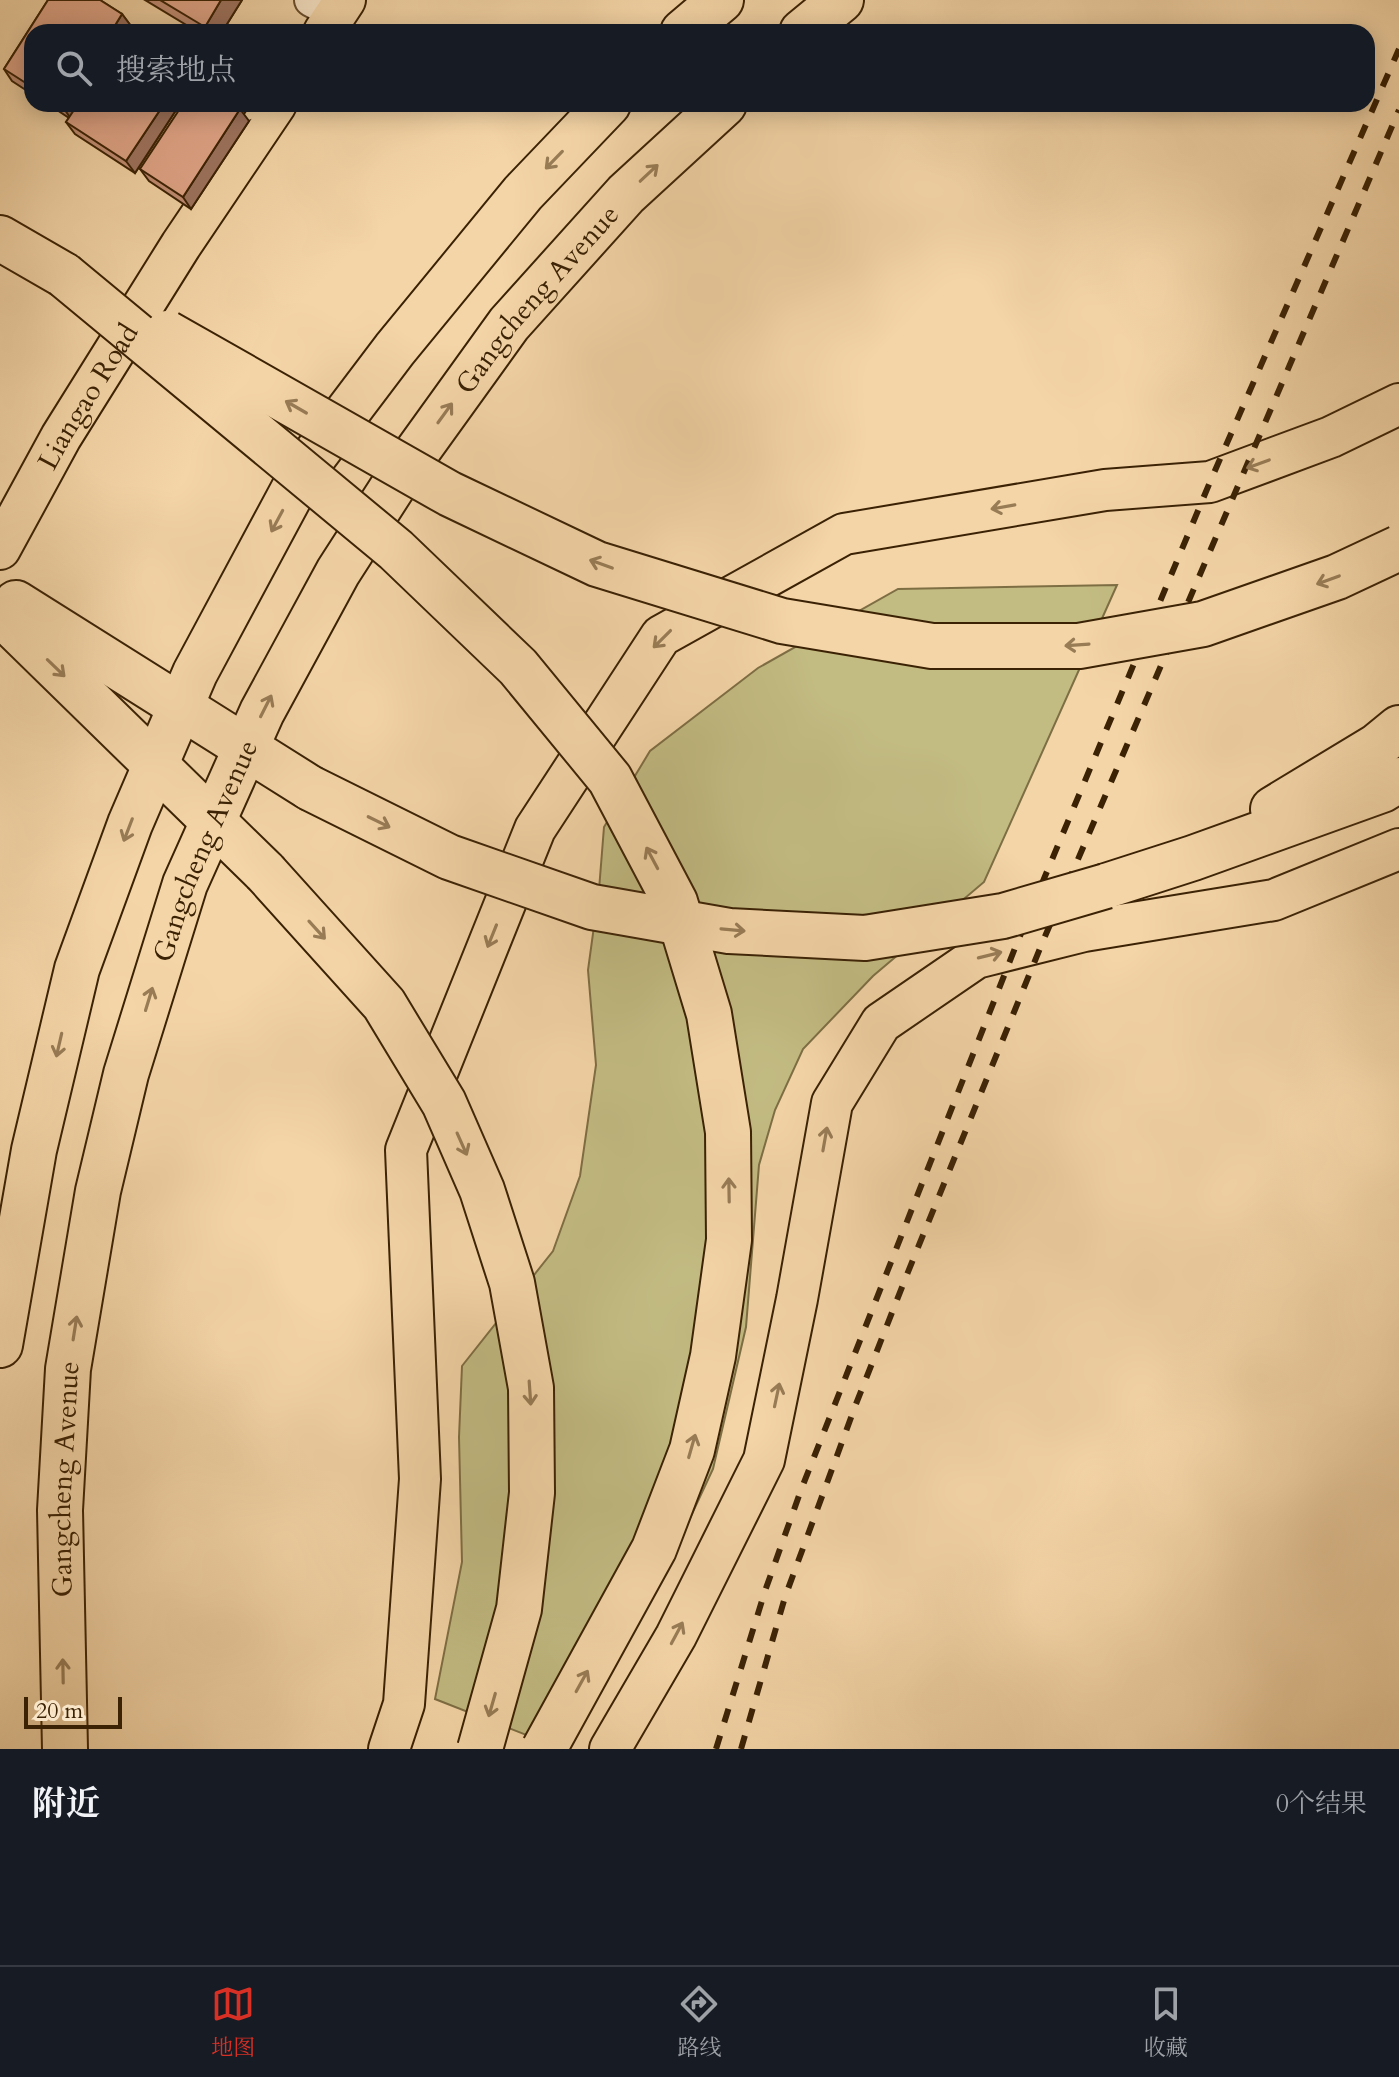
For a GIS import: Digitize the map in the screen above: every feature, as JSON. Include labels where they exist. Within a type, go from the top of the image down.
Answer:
[{"type":"highway","points":[[692,24],[721,0]]},
{"type":"highway","points":[[812,24],[841,0]]},
{"type":"highway","points":[[0,1345],[34,1150],[77,969],[130,824],[195,673],[305,468],[395,349],[523,193],[600,112]]},
{"type":"highway","name":"Gangcheng Avenue","points":[[65,1749],[60,1510],[68,1369],[98,1191],[126,1074],[185,884],[262,712],[338,572],[401,474],[509,324],[626,194],[715,112]]},
{"type":"highway","points":[[0,238],[450,494],[597,564],[782,621],[932,646],[1079,646],[1203,624],[1337,577],[1399,548]]},
{"type":"highway","points":[[64,275],[396,550],[518,667],[610,779],[675,902],[709,1014],[728,1132],[729,1240],[713,1356],[692,1450],[654,1549],[544,1749]]},
{"type":"highway","points":[[0,593],[310,788],[449,857],[592,907],[729,931],[865,938],[1003,916],[1193,858],[1382,790],[1399,780]]},
{"type":"highway","points":[[0,613],[265,872],[384,1004],[444,1103],[482,1190],[512,1283],[531,1388],[532,1493],[519,1609],[480,1749]]},
{"type":"highway","points":[[1193,858],[1377,746],[1399,728]]},
{"type":"main road","name":"Liangao Road","points":[[0,549],[61,437],[181,245],[271,112]]},
{"type":"main road","points":[[389,1749],[404,1704],[420,1479],[406,1150],[535,829],[661,636],[844,534],[1105,490],[1210,482],[1331,437],[1399,404]]},
{"type":"main road","points":[[610,1749],[676,1636],[764,1460],[832,1103],[881,1023],[976,958],[1084,931],[1274,900],[1399,849]]},
{"type":"shaded area","points":[[1117,585],[984,882],[873,976],[803,1049],[775,1110],[759,1165],[746,1327],[713,1469],[662,1578],[562,1749],[435,1699],[462,1562],[459,1437],[462,1366],[553,1251],[580,1176],[596,1065],[588,970],[604,827],[650,751],[758,668],[898,589]]},
{"type":"building","points":[[48,0],[100,0],[122,14],[116,24],[33,24]]},
{"type":"building","points":[[160,0],[221,0],[207,24],[200,24]]},
{"type":"building","points":[[24,38],[24,82],[4,69]]},
{"type":"building","points":[[73,112],[159,112],[126,161],[66,122]]},
{"type":"building","points":[[178,112],[238,112],[183,197],[140,169]]},
{"type":"railway","points":[[1375,104],[1399,49]]},
{"type":"railway","points":[[741,1749],[785,1597],[908,1272],[1043,941],[1399,110]]},
{"type":"railway","points":[[716,1749],[765,1591],[801,1490],[1015,948],[1210,482],[1372,112]]}]
